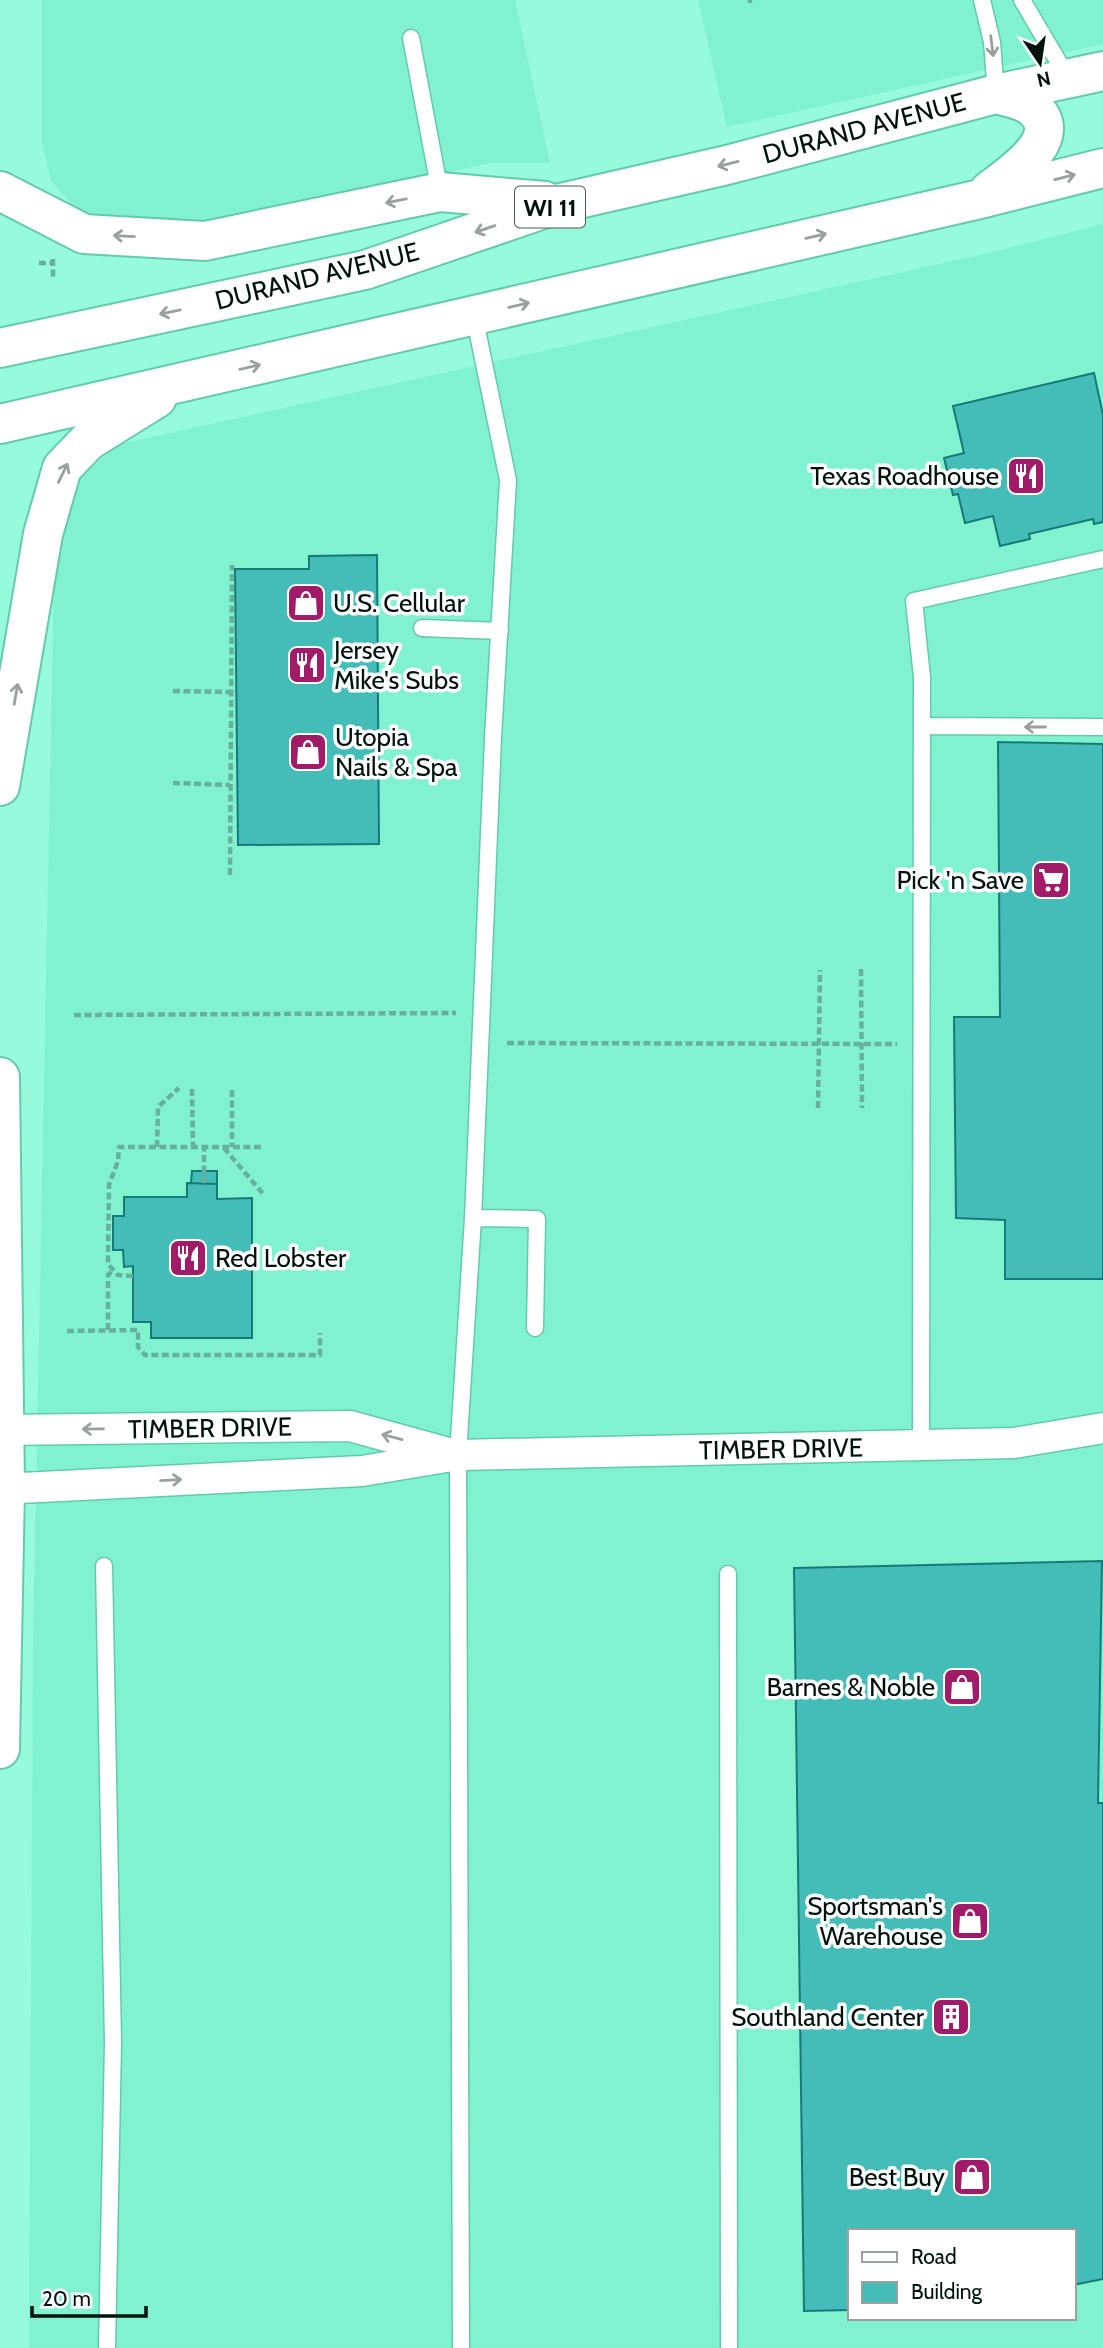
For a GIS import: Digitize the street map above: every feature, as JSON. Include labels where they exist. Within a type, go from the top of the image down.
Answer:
[{"type":"main road","name":"DURAND AVENUE","points":[[0,348],[365,270],[561,203],[727,165],[996,94],[1086,74]]},
{"type":"main road","name":"DURAND AVENUE","points":[[980,199],[1030,159],[1045,135],[1042,118],[1031,106],[996,94]]},
{"type":"main road","name":"DURAND AVENUE","points":[[0,424],[980,199],[1103,167]]},
{"type":"main road","points":[[0,191],[84,234],[205,241],[440,192],[561,203]]},
{"type":"main road","points":[[0,786],[43,534],[62,468],[88,441],[183,382]]},
{"type":"main road","points":[[0,1077],[0,1749]]},
{"type":"street","name":"TIMBER DRIVE","points":[[1,1430],[350,1426],[458,1455]]},
{"type":"street","name":"TIMBER DRIVE","points":[[2,1487],[362,1471],[458,1455],[1014,1443],[1103,1428]]},
{"type":"lane","points":[[982,0],[992,42],[996,94]]},
{"type":"lane","points":[[1023,0],[1086,74]]},
{"type":"lane","points":[[411,38],[440,192]]},
{"type":"lane","points":[[461,2348],[458,1455],[473,1218],[508,480],[474,315]]},
{"type":"lane","points":[[921,1446],[922,677],[914,601],[1103,559]]},
{"type":"lane","points":[[422,628],[500,631]]},
{"type":"lane","points":[[922,726],[1103,727]]},
{"type":"lane","points":[[473,1218],[537,1219],[535,1328]]},
{"type":"lane","points":[[104,1566],[113,2042],[107,2348]]},
{"type":"lane","points":[[729,1574],[729,2348]]},
{"type":"path","points":[[39,263],[51,263]]},
{"type":"path","points":[[230,875],[232,565]]},
{"type":"path","points":[[173,691],[231,692]]},
{"type":"path","points":[[173,783],[230,785]]},
{"type":"path","points":[[861,969],[862,1108]]},
{"type":"path","points":[[818,1108],[820,970]]},
{"type":"path","points":[[74,1015],[458,1013],[458,1044],[922,1044]]},
{"type":"path","points":[[157,1147],[158,1107],[178,1088]]},
{"type":"path","points":[[192,1089],[193,1147]]},
{"type":"path","points":[[232,1090],[232,1147]]},
{"type":"path","points":[[133,1276],[118,1275],[108,1264],[109,1185],[118,1161],[119,1147],[263,1147]]},
{"type":"path","points":[[204,1147],[204,1184]]},
{"type":"path","points":[[224,1147],[264,1195]]},
{"type":"path","points":[[108,1330],[108,1275],[113,1270]]},
{"type":"path","points":[[67,1331],[138,1331],[138,1346],[145,1354],[320,1355],[320,1333]]},
{"type":"shaded area","points":[[42,0],[515,0],[550,163],[490,163],[200,228],[107,221],[74,207],[51,181],[42,142]]},
{"type":"shaded area","points":[[698,0],[1103,0],[1103,44],[727,127]]},
{"type":"shaded area","points":[[1103,224],[1103,2348],[29,2348],[33,1639],[54,574],[68,487],[120,444],[989,253]]},
{"type":"building","name":"Texas Roadhouse","points":[[1094,373],[1103,415],[1103,522],[1094,524],[1093,519],[1029,534],[1030,539],[1000,546],[993,516],[965,523],[958,494],[953,495],[944,458],[964,453],[953,406]]},
{"type":"building","points":[[377,555],[379,844],[238,845],[235,569],[309,569],[309,556]]},
{"type":"building","name":"Pick 'n Save","points":[[998,742],[1103,744],[1103,1279],[1005,1279],[1005,1220],[956,1218],[954,1017],[1000,1017]]},
{"type":"building","points":[[192,1171],[217,1171],[217,1184],[191,1183]]},
{"type":"building","name":"Red Lobster","points":[[187,1183],[217,1184],[217,1199],[252,1198],[252,1338],[151,1338],[151,1322],[133,1322],[133,1266],[124,1267],[123,1250],[113,1250],[113,1216],[124,1216],[124,1197],[187,1197]]},
{"type":"building","name":"Southland Center","points":[[1102,1561],[1098,1803],[1103,1803],[1103,2279],[1075,2285],[1075,2229],[848,2229],[848,2310],[804,2311],[794,1568]]},
{"type":"place","name":"Texas Roadhouse","points":[[1026,476]]},
{"type":"place","name":"U.S. Cellular","points":[[306,603]]},
{"type":"place","name":"Jersey Mike's Subs","points":[[307,665]]},
{"type":"place","name":"Utopia Nails & Spa","points":[[308,752]]},
{"type":"place","name":"Pick 'n Save","points":[[1051,880]]},
{"type":"place","name":"Red Lobster","points":[[188,1258]]},
{"type":"place","name":"Barnes & Noble","points":[[962,1687]]},
{"type":"place","name":"Sportsman's Warehouse","points":[[970,1921]]},
{"type":"place","name":"Southland Center","points":[[951,2017]]},
{"type":"place","name":"Best Buy","points":[[972,2177]]}]
